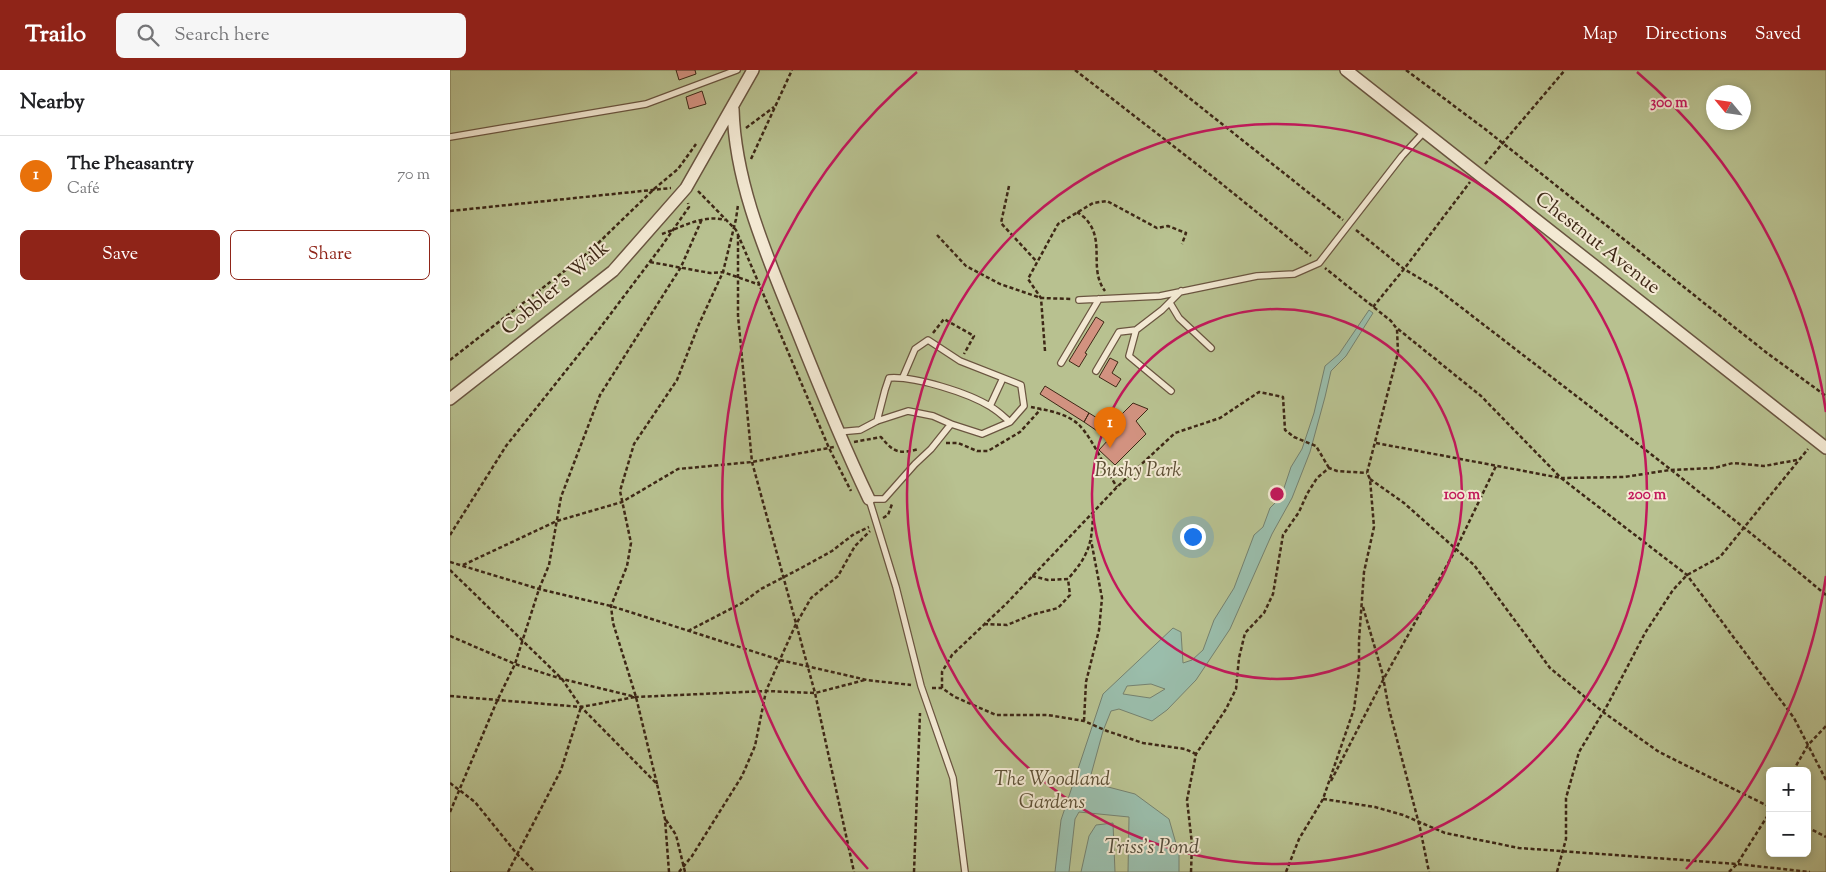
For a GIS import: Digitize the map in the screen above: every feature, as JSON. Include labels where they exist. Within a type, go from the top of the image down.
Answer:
[{"type":"street","name":"Cobbler's Walk","points":[[450,399],[613,271],[688,185],[753,70]]},
{"type":"street","name":"Chestnut Avenue","points":[[1346,70],[1826,448]]},
{"type":"street","points":[[733,108],[734,135],[742,176],[748,201],[769,262],[843,445],[869,499]]},
{"type":"lane","points":[[450,137],[646,104],[737,70]]},
{"type":"lane","points":[[1079,300],[1160,296],[1257,276],[1294,274],[1319,263],[1350,226],[1402,156],[1424,132]]},
{"type":"lane","points":[[1096,370],[1119,332],[1136,330],[1170,303],[1181,291]]},
{"type":"lane","points":[[1061,363],[1099,299]]},
{"type":"lane","points":[[1170,303],[1179,318],[1211,348]]},
{"type":"lane","points":[[1136,330],[1129,356],[1170,391]]},
{"type":"lane","points":[[838,432],[860,430],[877,421],[908,411],[933,416],[982,434],[1010,422],[1024,406],[1021,385],[960,361],[928,340],[915,349],[903,377]]},
{"type":"lane","points":[[877,421],[889,378],[903,377],[954,390],[990,406],[1010,422]]},
{"type":"lane","points":[[990,406],[1003,378]]},
{"type":"lane","points":[[951,424],[931,449],[884,498],[869,499],[896,586],[921,686],[953,778],[965,872]]},
{"type":"path","points":[[742,176],[792,70]]},
{"type":"path","points":[[1075,70],[1212,176],[1391,321],[1398,329],[1481,396],[1561,478],[1686,574],[1794,718],[1826,780]]},
{"type":"path","points":[[1154,70],[1404,269],[1436,288],[1745,527],[1826,595]]},
{"type":"path","points":[[1406,70],[1746,336],[1826,396]]},
{"type":"path","points":[[1372,307],[1404,269],[1477,173],[1565,70]]},
{"type":"path","points":[[734,135],[775,107]]},
{"type":"path","points":[[450,360],[590,250],[654,188],[678,169],[699,141]]},
{"type":"path","points":[[450,536],[506,446],[600,328],[689,207],[688,185]]},
{"type":"path","points":[[450,211],[688,185],[727,221],[738,235],[829,448],[853,494]]},
{"type":"path","points":[[1009,186],[1001,223],[1037,262]]},
{"type":"path","points":[[1045,351],[1041,298],[1028,279],[1058,224],[1093,203],[1106,201],[1156,228],[1168,226],[1186,233],[1182,244]]},
{"type":"path","points":[[669,872],[665,819],[636,697],[613,623],[610,606],[627,566],[631,543],[620,491],[634,444],[677,380],[699,324],[723,272],[734,229],[738,203]]},
{"type":"path","points":[[1077,212],[1089,223],[1098,246],[1096,271],[1102,286],[1111,298]]},
{"type":"path","points":[[658,236],[702,219],[715,217],[727,221]]},
{"type":"path","points":[[450,812],[497,701],[515,664],[539,589],[549,565],[561,497],[600,395],[681,266],[702,219]]},
{"type":"path","points":[[738,235],[738,316],[752,462],[784,577],[795,626],[815,693],[854,872]]},
{"type":"path","points":[[937,235],[966,266],[1000,284],[1041,298],[1079,300]]},
{"type":"path","points":[[650,262],[710,272],[723,272],[760,285]]},
{"type":"path","points":[[928,340],[944,319],[974,336],[960,361]]},
{"type":"path","points":[[1286,872],[1299,839],[1323,799],[1354,709],[1359,671],[1359,640],[1364,572],[1374,528],[1370,479],[1367,473],[1398,353],[1398,329]]},
{"type":"path","points":[[942,688],[942,672],[952,655],[1007,603],[1117,487],[1175,433],[1220,418],[1259,392],[1282,398],[1285,430],[1294,437],[1316,446],[1329,468],[1337,471],[1367,473]]},
{"type":"path","points":[[1024,406],[1054,412],[1077,424],[1093,446],[1117,487]]},
{"type":"path","points":[[1557,872],[1566,839],[1566,798],[1579,752],[1646,633],[1673,590],[1686,574],[1720,557],[1815,440]]},
{"type":"path","points":[[1376,443],[1561,478],[1624,477],[1670,470],[1714,468],[1733,463],[1764,466],[1799,460]]},
{"type":"path","points":[[462,566],[557,521],[622,502],[678,469],[752,462],[843,445]]},
{"type":"path","points":[[1327,789],[1383,680],[1456,548],[1496,466]]},
{"type":"path","points":[[1191,872],[1192,844],[1187,800],[1196,754],[1236,689],[1238,658],[1246,633],[1264,613],[1273,594],[1283,535],[1300,512],[1306,494],[1317,478],[1329,468]]},
{"type":"path","points":[[1370,479],[1404,503],[1474,565],[1550,668],[1603,712],[1659,752],[1766,804]]},
{"type":"path","points":[[1084,721],[1086,682],[1099,630],[1102,598],[1091,540],[1093,513]]},
{"type":"path","points":[[686,631],[742,604],[761,589],[832,551],[854,534],[877,523]]},
{"type":"path","points":[[679,872],[742,776],[755,746],[766,691],[795,626],[811,598],[838,576],[855,546],[877,523]]},
{"type":"path","points":[[1032,576],[1048,580],[1068,579],[1083,562],[1091,540]]},
{"type":"path","points":[[450,562],[539,589],[610,606],[780,660],[867,680],[936,689],[942,688],[955,697],[996,715],[1048,715],[1084,721],[1144,743],[1166,748],[1185,749],[1196,754]]},
{"type":"path","points":[[450,570],[562,678],[581,707],[657,784]]},
{"type":"path","points":[[984,624],[1008,625],[1031,615],[1058,608],[1070,595],[1068,579]]},
{"type":"path","points":[[1362,603],[1383,680],[1429,872]]},
{"type":"path","points":[[450,636],[515,664],[636,697]]},
{"type":"path","points":[[450,696],[581,707],[636,697],[766,691],[815,693],[867,680]]},
{"type":"path","points":[[914,872],[921,686]]},
{"type":"path","points":[[508,872],[561,770],[581,707]]},
{"type":"path","points":[[1795,767],[1808,745],[1826,726]]},
{"type":"path","points":[[450,783],[475,802],[534,872]]},
{"type":"path","points":[[1323,799],[1375,807],[1418,822],[1444,834],[1519,848],[1737,864],[1810,872]]},
{"type":"path","points":[[1729,872],[1737,864],[1766,818]]},
{"type":"path","points":[[665,819],[676,835],[685,872]]},
{"type":"path","points":[[1811,829],[1826,837]]},
{"type":"green space","name":"Bushy Park","points":[[450,70],[1826,70],[1826,872],[450,872]]},
{"type":"water","name":"Triss's Pond","points":[[1369,310],[1373,313],[1346,356],[1331,371],[1310,452],[1292,498],[1272,534],[1230,629],[1196,680],[1167,710],[1152,721],[1119,709],[1111,711],[1103,731],[1089,782],[1135,794],[1169,819],[1179,854],[1179,872],[1128,872],[1129,817],[1079,812],[1075,819],[1069,872],[1055,872],[1061,820],[1103,694],[1173,628],[1181,632],[1183,663],[1192,660],[1203,650],[1214,620],[1234,588],[1254,535],[1263,527],[1270,508],[1281,497],[1291,467],[1302,449],[1314,413],[1325,366],[1339,354]],"holes":[[[1151,684],[1165,689],[1150,698],[1123,694],[1127,686]]]},
{"type":"water","name":"Triss's Pond","points":[[1113,823],[1115,872],[1081,872],[1089,836],[1096,825]]},
{"type":"building","points":[[676,70],[695,70],[696,74],[679,80]]},
{"type":"building","points":[[702,91],[706,104],[689,109],[686,97]]},
{"type":"building","points":[[1096,317],[1104,322],[1085,353],[1087,354],[1079,367],[1069,361]]},
{"type":"building","points":[[1110,358],[1118,362],[1112,373],[1121,379],[1116,387],[1099,377]]},
{"type":"building","points":[[1045,386],[1089,413],[1084,422],[1040,394]]},
{"type":"building","points":[[1133,403],[1148,409],[1136,421],[1146,434],[1115,465],[1099,450],[1109,439],[1084,422],[1089,413],[1110,426]]},
{"type":"place","name":"The Pheasantry","points":[[1110,448]]},
{"type":"park label","name":"The Woodland Gardens","points":[[1052,792]]}]
